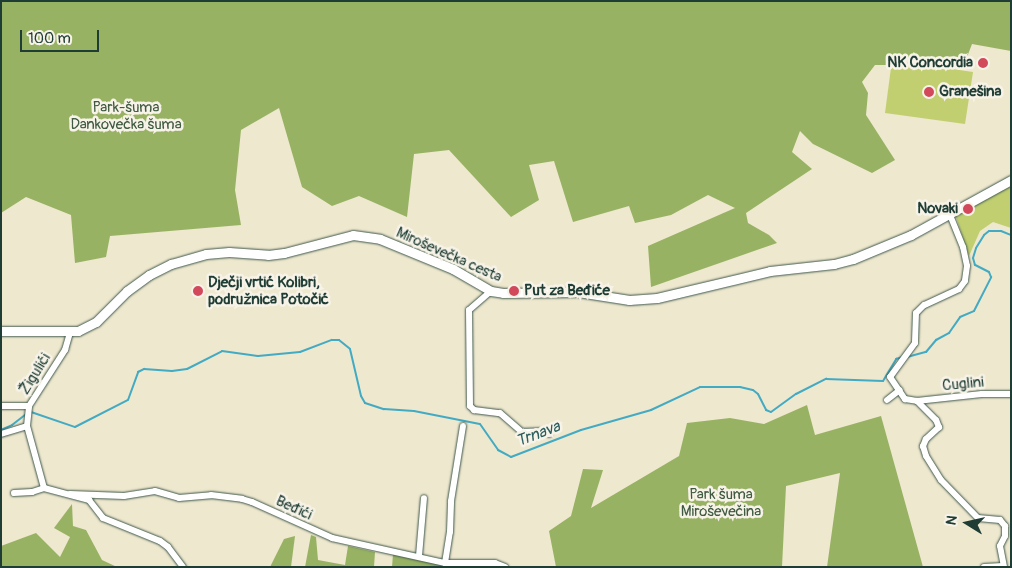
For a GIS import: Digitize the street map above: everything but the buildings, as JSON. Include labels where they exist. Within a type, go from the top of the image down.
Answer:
[{"type":"main road","name":"Miroševečka cesta","points":[[1,331],[78,331],[96,322],[127,291],[149,275],[171,264],[206,254],[229,252],[268,255],[284,253],[353,235],[380,239],[439,263],[491,291],[523,294],[578,292],[629,300],[658,298],[770,271],[827,265],[853,259],[911,235],[1011,180]]},
{"type":"street","points":[[950,215],[963,247],[966,266],[965,281],[959,289],[924,305],[916,313],[915,342],[890,377],[905,399],[917,401],[936,420],[939,426],[926,439],[923,446],[926,456],[938,475],[978,518],[1000,520],[1005,526],[1000,546],[1004,566],[984,567]]},
{"type":"street","points":[[491,291],[469,310],[470,406],[474,410],[500,413],[522,432],[548,432],[549,434]]},
{"type":"street","name":"Žigulići","points":[[44,488],[27,426],[29,410],[65,350],[70,332]]},
{"type":"street","points":[[887,400],[900,390]]},
{"type":"street","name":"Cuglini","points":[[917,401],[974,395],[1011,394]]},
{"type":"street","points":[[1,406],[29,410]]},
{"type":"street","points":[[1,434],[27,426]]},
{"type":"street","points":[[445,563],[450,532],[450,501],[464,426]]},
{"type":"street","points":[[14,493],[32,492],[44,488],[89,500],[104,518],[160,541],[168,547],[183,567]]},
{"type":"street","name":"Beđići","points":[[70,494],[124,496],[155,491],[179,498],[212,495],[242,499],[332,538],[445,563],[495,563],[505,567]]},
{"type":"street","points":[[418,556],[424,498]]},
{"type":"green space","name":"Park-šuma Dankovečka šuma","points":[[1,1],[1011,1],[1011,51],[972,44],[964,65],[897,57],[889,65],[875,65],[862,82],[868,93],[866,115],[895,160],[872,173],[813,144],[800,131],[792,152],[812,169],[746,213],[748,223],[769,235],[777,243],[651,287],[648,246],[735,208],[708,195],[671,215],[635,223],[629,206],[573,222],[554,161],[529,165],[539,200],[511,217],[449,150],[414,154],[407,217],[359,196],[332,206],[302,187],[279,108],[241,130],[235,190],[241,225],[110,236],[106,257],[75,263],[71,215],[26,197],[1,213]]},
{"type":"green space","name":"Granešina","points":[[892,60],[973,72],[965,124],[885,113]]},
{"type":"green space","points":[[1011,183],[1011,228],[993,222],[980,231],[969,256],[955,214]]},
{"type":"green space","name":"Park šuma Miroševečina","points":[[807,405],[815,435],[881,416],[923,567],[827,567],[840,473],[786,486],[782,567],[556,567],[549,531],[571,516],[583,469],[603,470],[591,508],[679,456],[687,423],[730,418],[764,424]]},
{"type":"green space","points":[[72,504],[73,526],[86,530],[102,560],[117,567],[1,567],[1,546],[36,533],[60,557],[70,537],[54,528]]},
{"type":"green space","points":[[311,535],[316,537],[318,560],[345,565],[348,546],[375,552],[374,567],[305,567]]},
{"type":"green space","points":[[295,536],[291,567],[270,567],[284,539]]},
{"type":"green space","points":[[393,554],[496,566],[505,567],[392,567]]},
{"type":"waterway","name":"Trnava","points":[[907,357],[926,352],[936,340],[949,333],[960,317],[974,311],[991,277],[989,272],[975,265],[973,258],[976,248],[984,235],[989,231],[1001,231],[1011,235]]},
{"type":"waterway","name":"Trnava","points":[[31,412],[75,427],[128,400],[138,372],[144,369],[172,371],[187,369],[222,351],[258,356],[300,352],[332,340],[339,340],[350,349],[361,396],[365,403],[384,409],[414,411],[480,424],[498,450],[511,457],[581,430],[651,410],[700,387],[740,387],[753,390],[758,394],[766,410],[771,412],[796,394],[826,379],[883,381],[896,359],[902,357]]},
{"type":"waterway","name":"Trnava","points":[[1,430],[12,425],[26,414]]},
{"type":"place","name":"NK Concordia","points":[[983,63]]},
{"type":"place","name":"Granešina","points":[[929,92]]},
{"type":"place","name":"Novaki","points":[[968,209]]},
{"type":"place","name":"Dječji vrtić Kolibri, podružnica Potočić","points":[[198,291]]},
{"type":"place","name":"Put za Beđiće","points":[[514,291]]}]
